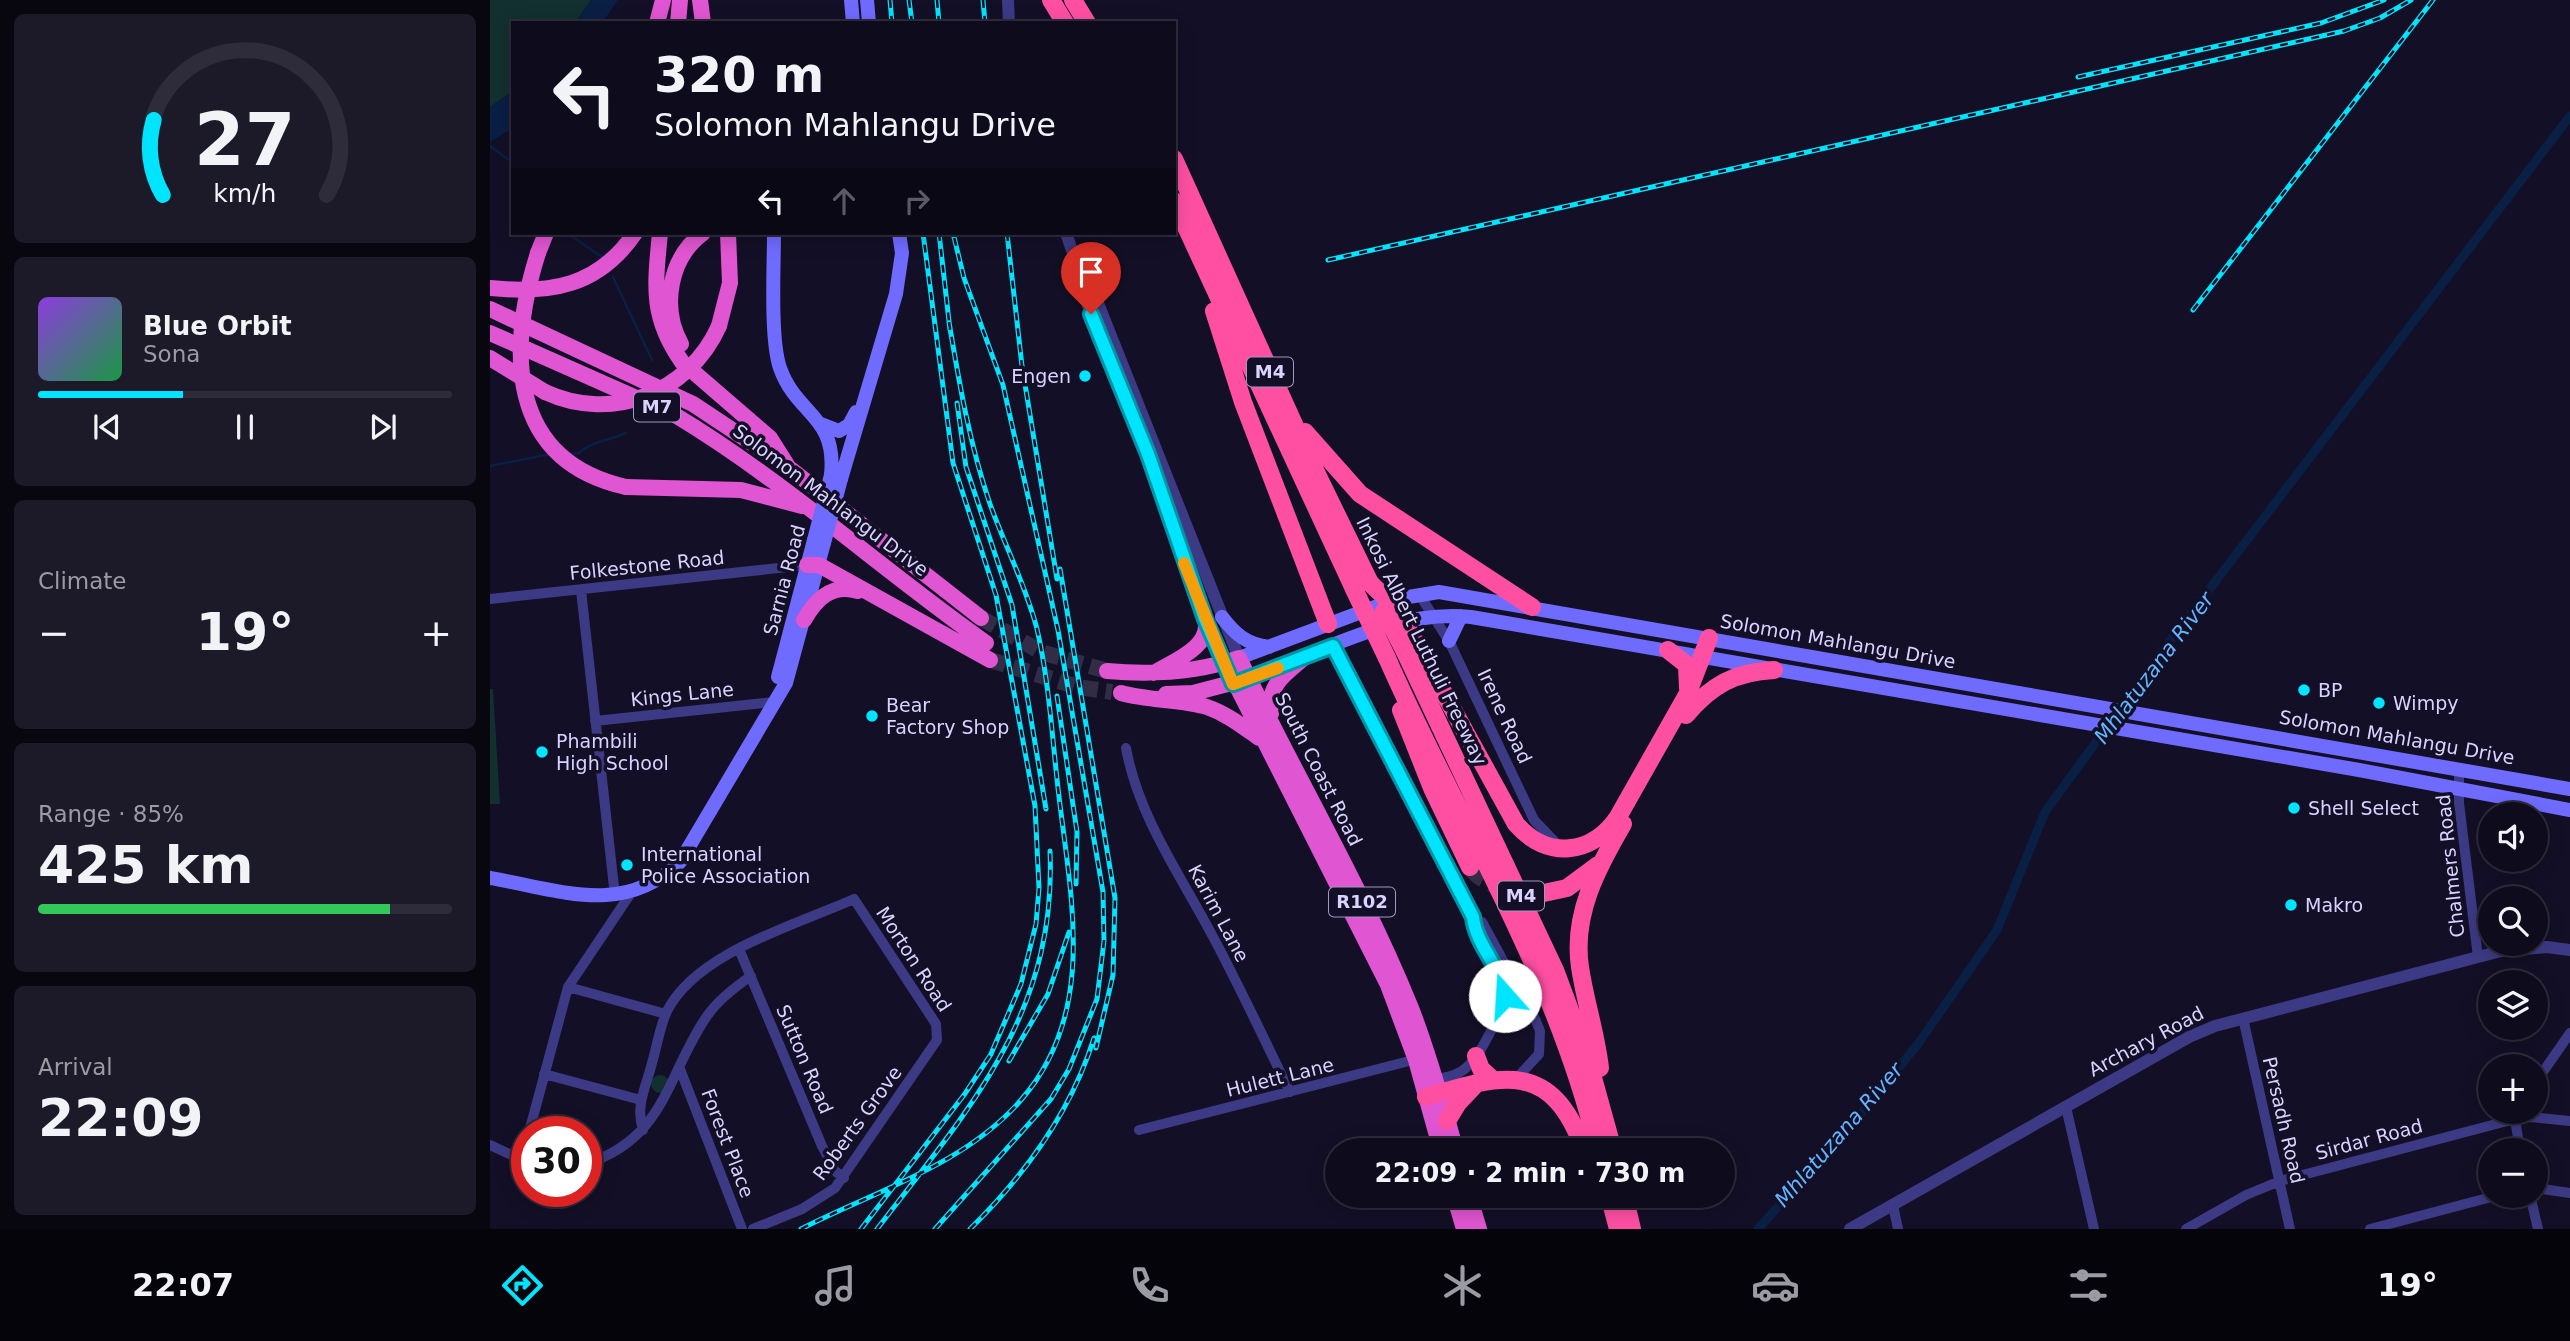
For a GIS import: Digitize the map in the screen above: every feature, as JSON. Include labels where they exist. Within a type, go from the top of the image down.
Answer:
[{"type":"highway","points":[[658,21],[663,0]]},
{"type":"highway","points":[[668,0],[668,21]]},
{"type":"highway","points":[[678,21],[680,0]]},
{"type":"highway","points":[[700,0],[703,21]]},
{"type":"highway","points":[[1051,0],[1064,21]]},
{"type":"highway","points":[[1073,0],[1086,21]]},
{"type":"highway","name":"Inkosi Albert Luthuli Freeway","points":[[1176,163],[1286,407],[1362,586],[1396,679],[1546,988],[1584,1090],[1595,1138]]},
{"type":"highway","name":"Inkosi Albert Luthuli Freeway","points":[[1176,205],[1362,586],[1411,649],[1546,947],[1580,1034],[1610,1138]]},
{"type":"highway","points":[[1190,234],[1243,402],[1328,624]]},
{"type":"highway","points":[[545,235],[526,298],[519,351],[527,405],[542,434],[568,461],[593,477],[626,487],[741,490],[808,508]]},
{"type":"highway","points":[[490,288],[537,291],[576,282],[613,259],[633,235]]},
{"type":"highway","points":[[660,235],[655,287],[661,324],[682,362],[775,443],[788,467]]},
{"type":"highway","points":[[700,235],[678,264],[671,289],[671,314],[679,340],[711,386]]},
{"type":"highway","points":[[490,358],[545,392],[583,404],[639,399],[663,388],[691,369],[710,345],[719,326],[730,283],[728,235]]},
{"type":"highway","name":"Solomon Mahlangu Drive","points":[[490,309],[668,391],[788,467],[981,618]]},
{"type":"highway","name":"Solomon Mahlangu Drive","points":[[490,333],[675,415],[770,477],[986,643]]},
{"type":"highway","points":[[1286,407],[1331,465],[1360,494],[1532,607]]},
{"type":"highway","points":[[813,565],[990,660]]},
{"type":"highway","points":[[804,620],[816,602],[840,588],[855,590],[880,600]]},
{"type":"highway","points":[[1152,674],[1204,639],[1208,629],[1205,619]]},
{"type":"highway","points":[[1598,1092],[1600,1066],[1578,948],[1582,915],[1601,863],[1686,715],[1709,659],[1714,639]]},
{"type":"highway","points":[[1411,649],[1516,824],[1535,843],[1563,848],[1591,843],[1610,829],[1709,659]]},
{"type":"highway","points":[[1668,650],[1687,665],[1690,682],[1687,695]]},
{"type":"highway","points":[[1269,735],[1270,694],[1281,677],[1304,658]]},
{"type":"highway","name":"Solomon Mahlangu Drive","points":[[1107,671],[1172,673],[1232,661]]},
{"type":"highway","name":"South Coast Road","points":[[1232,661],[1249,678],[1269,735]]},
{"type":"highway","name":"South Coast Road","points":[[1232,661],[1233,684],[1269,735],[1342,875],[1404,1009],[1431,1088],[1439,1138]]},
{"type":"highway","points":[[1686,715],[1721,682],[1743,673],[1774,670]]},
{"type":"highway","name":"Solomon Mahlangu Drive","points":[[1249,678],[1193,693],[1116,693],[1148,701],[1205,706],[1269,735]]},
{"type":"highway","points":[[1396,679],[1400,709],[1432,788],[1470,867]]},
{"type":"highway","points":[[1530,896],[1567,888],[1601,863]]},
{"type":"highway","points":[[1476,1056],[1481,1069],[1493,1080]]},
{"type":"highway","points":[[1431,1088],[1517,1079],[1551,1094],[1572,1120],[1579,1138]]},
{"type":"highway","points":[[1447,1121],[1475,1084]]},
{"type":"highway","name":"South Coast Road","points":[[1431,1088],[1447,1121],[1452,1138]]},
{"type":"highway","points":[[1458,1208],[1464,1229]]},
{"type":"highway","points":[[1473,1208],[1479,1229]]},
{"type":"highway","points":[[1616,1208],[1618,1229]]},
{"type":"highway","points":[[1619,1208],[1632,1229]]},
{"type":"main road","points":[[851,0],[852,21]]},
{"type":"main road","points":[[867,0],[869,21]]},
{"type":"main road","name":"Sarnia Road","points":[[774,235],[778,360],[793,392],[821,424],[832,448],[836,477]]},
{"type":"main road","name":"Sarnia Road","points":[[773,702],[836,477],[864,398],[900,275],[899,235]]},
{"type":"main road","points":[[821,424],[835,431],[842,430],[864,398]]},
{"type":"main road","name":"Sarnia Road","points":[[490,878],[615,896],[656,883],[680,862],[786,683],[804,620],[813,565]]},
{"type":"main road","name":"Solomon Mahlangu Drive","points":[[1232,661],[1328,624],[1419,594],[1458,594],[2570,789]]},
{"type":"main road","name":"Solomon Mahlangu Drive","points":[[1249,678],[1333,646],[1435,615],[1461,616],[2359,770],[2458,791],[2570,810]]},
{"type":"main road","points":[[1449,641],[1461,616]]},
{"type":"main road","points":[[1222,617],[1240,637],[1254,645],[1269,647]]},
{"type":"street","points":[[1008,0],[1009,21]]},
{"type":"street","name":"South Coast Road","points":[[1067,235],[1074,256],[1082,262],[1086,288],[1153,452],[1177,495],[1222,617],[1232,661]]},
{"type":"street","name":"South Coast Road","points":[[1153,452],[1163,499],[1205,619],[1232,661]]},
{"type":"street","points":[[1163,499],[1177,495]]},
{"type":"street","name":"Folkestone Road","points":[[490,599],[813,565]]},
{"type":"street","points":[[582,590],[615,896]]},
{"type":"street","name":"Irene Road","points":[[1419,594],[1435,615],[1449,641],[1534,820],[1563,848]]},
{"type":"street","points":[[1333,646],[1473,917],[1475,929],[1500,976],[1505,996],[1476,1056],[1461,1072],[1431,1088]]},
{"type":"street","name":"Kings Lane","points":[[595,722],[773,702]]},
{"type":"street","name":"Karim Lane","points":[[1126,748],[1131,777],[1149,820],[1213,936],[1290,1092]]},
{"type":"street","name":"Chalmers Road","points":[[2459,771],[2458,791],[2478,957]]},
{"type":"street","points":[[532,1116],[568,987],[631,893]]},
{"type":"street","name":"Morton Road","points":[[739,950],[854,899],[936,1024],[937,1040]]},
{"type":"street","points":[[1473,917],[1482,922],[1521,989],[1540,1031],[1541,1044],[1534,1063],[1517,1079]]},
{"type":"street","name":"Archary Road","points":[[1850,1229],[2189,1037],[2243,1018],[2478,957],[2522,947],[2570,950]]},
{"type":"street","points":[[643,1130],[639,1116],[640,1100],[666,1014],[679,993],[694,977],[739,950]]},
{"type":"street","name":"Sutton Road","points":[[739,950],[822,1146],[835,1171],[844,1178]]},
{"type":"street","points":[[602,1157],[621,1149],[643,1130],[664,1101],[708,1014],[751,976]]},
{"type":"street","points":[[568,987],[666,1014]]},
{"type":"street","points":[[1505,996],[1521,989]]},
{"type":"street","name":"Persadh Road","points":[[2243,1018],[2290,1229]]},
{"type":"street","points":[[2548,1065],[2570,1033]]},
{"type":"street","name":"Roberts Grove","points":[[753,1229],[825,1196],[844,1178],[937,1040]]},
{"type":"street","name":"Hulett Lane","points":[[1139,1130],[1422,1058]]},
{"type":"street","name":"Forest Place","points":[[680,1069],[742,1229]]},
{"type":"street","points":[[544,1074],[640,1100]]},
{"type":"street","points":[[2066,1107],[2094,1229]]},
{"type":"street","name":"Sirdar Road","points":[[2548,1119],[2570,1121]]},
{"type":"street","name":"Sirdar Road","points":[[2186,1229],[2246,1195],[2280,1181],[2484,1124]]},
{"type":"street","points":[[490,1145],[511,1155]]},
{"type":"street","points":[[2548,1190],[2570,1193]]},
{"type":"street","points":[[2370,1229],[2478,1201]]},
{"type":"street","points":[[1893,1205],[1898,1229]]},
{"type":"street","points":[[2533,1208],[2538,1229]]},
{"type":"green space","points":[[490,0],[591,0],[576,21],[511,21],[511,92],[490,107]]},
{"type":"green space","points":[[490,689],[493,689],[500,804],[490,804]]},
{"type":"green space","points":[[660,1075],[666,1078],[669,1084],[666,1090],[660,1093],[654,1090],[651,1084],[654,1078]]},
{"type":"water","points":[[591,0],[618,0],[603,21],[576,21]]},
{"type":"water","points":[[511,92],[511,129],[490,142],[490,107]]},
{"type":"waterway","name":"Mhlatuzana River","points":[[1758,1229],[1854,1122],[1918,1044],[1997,930],[2045,812],[2164,649],[2570,116]]},
{"type":"waterway","points":[[490,146],[511,162]]},
{"type":"waterway","points":[[570,235],[605,259]]},
{"type":"waterway","points":[[613,277],[652,360]]},
{"type":"waterway","points":[[572,454],[626,433]]},
{"type":"waterway","points":[[490,466],[551,454]]},
{"type":"tunnel","points":[[981,618],[1041,652],[1107,671]]},
{"type":"tunnel","points":[[990,660],[1078,687],[1112,692]]},
{"type":"tunnel","points":[[1470,867],[1479,876],[1506,891]]},
{"type":"railway","points":[[890,0],[892,21]]},
{"type":"railway","points":[[909,0],[912,21]]},
{"type":"railway","points":[[937,0],[939,21]]},
{"type":"railway","points":[[983,0],[985,21]]},
{"type":"railway","points":[[2078,77],[2321,23],[2384,0]]},
{"type":"railway","points":[[1328,260],[2344,31],[2380,18],[2411,0]]},
{"type":"railway","points":[[2193,310],[2433,0]]},
{"type":"railway","points":[[861,1229],[964,1095],[991,1054],[1021,984],[1036,924],[1039,888],[1035,806],[996,595],[953,463],[923,235]]},
{"type":"railway","points":[[939,235],[950,330]]},
{"type":"railway","points":[[935,1229],[1051,1099],[1069,1069],[1097,999],[1104,941],[1103,892],[1058,630],[1003,385],[964,278],[953,235]]},
{"type":"railway","points":[[1007,235],[1022,366],[1057,579]]},
{"type":"railway","points":[[801,1229],[918,1175],[999,1123],[1021,1100],[1045,1065],[1061,1029],[1070,990],[1072,910],[1041,649],[1027,597],[990,504],[977,460],[949,322]]},
{"type":"railway","points":[[957,403],[966,467],[1012,605],[1046,809]]},
{"type":"railway","points":[[1060,569],[1115,898],[1113,975],[1096,1048]]},
{"type":"railway","points":[[1057,696],[1077,832],[1076,884]]},
{"type":"railway","points":[[877,1229],[974,1099],[1001,1056],[1023,1010],[1039,962],[1048,909],[1050,851]]},
{"type":"railway","points":[[1009,1061],[1048,994],[1069,932]]},
{"type":"railway","points":[[970,1229],[1009,1187],[1044,1141],[1073,1091],[1094,1038]]},
{"type":"slow traffic","points":[[1184,563],[1233,684],[1278,668]]},
{"type":"place","name":"Engen","points":[[1085,376]]},
{"type":"place","name":"BP","points":[[2304,690]]},
{"type":"place","name":"Wimpy","points":[[2379,703]]},
{"type":"place","name":"Bear Factory Shop","points":[[872,716]]},
{"type":"place","name":"Phambili High School","points":[[542,752]]},
{"type":"place","name":"Shell Select","points":[[2294,808]]},
{"type":"place","name":"International Police Association","points":[[627,865]]},
{"type":"place","name":"Makro","points":[[2291,905]]},
{"type":"route","points":[[1091,314],[1148,454],[1180,554],[1233,684],[1333,646],[1473,917],[1475,929],[1500,976],[1505,996]]}]
